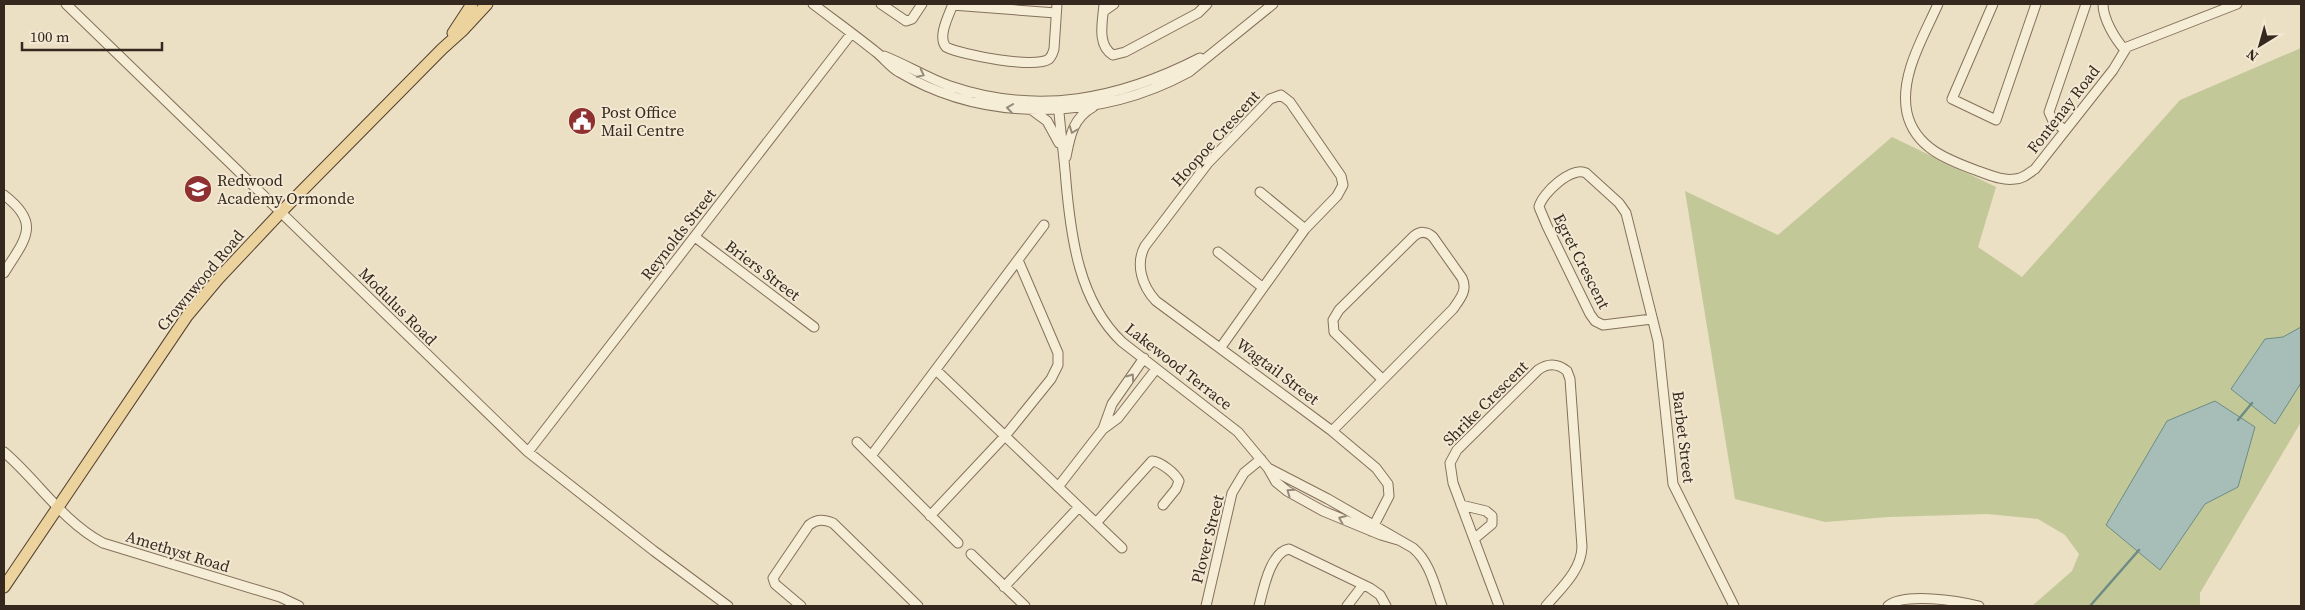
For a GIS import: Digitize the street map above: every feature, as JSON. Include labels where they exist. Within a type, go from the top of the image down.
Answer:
[{"type":"main road","name":"Crownwood Road","points":[[442,49],[472,4]]},
{"type":"main road","name":"Crownwood Road","points":[[4,587],[187,316],[218,279],[282,212],[487,4]]},
{"type":"street","name":"Modulus Road","points":[[66,4],[528,452],[654,551],[728,606]]},
{"type":"street","points":[[813,4],[877,52],[953,87],[1016,100],[1058,106],[1128,89],[1165,76],[1218,48]]},
{"type":"street","points":[[881,4],[906,21],[912,19],[922,4]]},
{"type":"street","points":[[953,4],[1057,8],[1054,49],[1048,59],[1032,62],[976,58],[953,50],[943,44],[942,36],[953,4]]},
{"type":"street","points":[[1114,4],[1104,7],[1103,44],[1110,53],[1117,54],[1198,13],[1208,4]]},
{"type":"street","points":[[877,52],[896,71],[942,92],[978,102],[1030,109],[1098,104],[1150,90],[1188,72],[1273,4]]},
{"type":"street","name":"Fontenay Road","points":[[1938,4],[1908,75],[1907,113],[1912,127],[1926,145],[1948,160],[2003,180],[2017,179],[2035,168],[2113,70],[2125,50]]},
{"type":"street","points":[[1993,4],[1952,99],[1996,120],[2036,4]]},
{"type":"street","points":[[2065,130],[2053,121],[2049,112],[2086,4]]},
{"type":"street","points":[[2103,4],[2104,13],[2118,42],[2125,50],[2238,4]]},
{"type":"street","points":[[2209,4],[2213,13]]},
{"type":"street","name":"Reynolds Street","points":[[528,452],[851,34]]},
{"type":"street","name":"Hoopoe Crescent","points":[[1145,246],[1208,163],[1266,103],[1278,95],[1290,102],[1338,171],[1343,182],[1337,196],[1305,229],[1221,347]]},
{"type":"street","points":[[1065,165],[1075,123],[1086,111],[1098,104]]},
{"type":"street","name":"Lakewood Terrace","points":[[1058,106],[1073,244],[1084,280],[1108,328],[1122,342],[1238,432],[1268,468],[1276,482],[1303,501],[1373,528]]},
{"type":"street","points":[[1030,109],[1047,121],[1057,137],[1063,155]]},
{"type":"street","name":"Egret Crescent","points":[[1580,171],[1586,173],[1625,210],[1652,319],[1603,325],[1595,321],[1590,314],[1547,226],[1540,207],[1545,194],[1572,173],[1580,171]]},
{"type":"street","points":[[1260,192],[1305,229]]},
{"type":"street","points":[[4,195],[21,209],[25,215],[27,225],[25,237],[4,273]]},
{"type":"street","points":[[871,456],[1044,225]]},
{"type":"street","points":[[1332,431],[1453,309],[1465,289],[1462,278],[1433,236],[1427,232],[1419,232],[1414,236],[1339,310],[1332,320],[1334,332],[1382,379]]},
{"type":"street","name":"Briers Street","points":[[695,237],[814,327]]},
{"type":"street","name":"Wagtail Street","points":[[1145,246],[1140,254],[1139,265],[1152,296],[1332,431],[1368,460],[1388,484],[1387,502],[1373,528]]},
{"type":"street","points":[[1218,252],[1262,287]]},
{"type":"street","points":[[930,516],[1005,436],[1051,379],[1059,362],[1056,349],[1018,260]]},
{"type":"street","name":"Barbet Street","points":[[1652,319],[1659,346],[1673,484],[1734,606]]},
{"type":"street","points":[[1103,429],[1112,404],[1144,358]]},
{"type":"street","name":"Shrike Crescent","points":[[1499,606],[1449,470],[1454,454],[1538,370],[1551,365],[1565,369],[1570,384],[1582,557],[1576,570],[1546,606]]},
{"type":"street","points":[[1058,487],[1103,429],[1118,418],[1156,369]]},
{"type":"street","points":[[936,370],[1122,548]]},
{"type":"street","points":[[857,442],[958,543]]},
{"type":"street","name":"Amethyst Road","points":[[4,452],[26,473],[57,509],[86,533],[102,543],[274,594],[299,606]]},
{"type":"street","name":"Plover Street","points":[[1206,606],[1232,493],[1244,472],[1261,459]]},
{"type":"street","points":[[1096,523],[1152,461],[1159,463],[1177,477],[1179,481],[1178,486],[1163,505]]},
{"type":"street","name":"Lakewood Terrace","points":[[1268,468],[1373,528],[1414,548],[1421,556],[1442,606]]},
{"type":"street","points":[[1461,505],[1486,511],[1492,516],[1492,524],[1474,539]]},
{"type":"street","points":[[1004,587],[1080,507]]},
{"type":"street","points":[[801,606],[775,584],[774,578],[809,525],[816,520],[825,520],[833,523],[918,606]]},
{"type":"street","points":[[1259,606],[1270,570],[1280,553],[1286,550],[1296,552],[1364,585],[1380,595],[1386,606]]},
{"type":"street","points":[[971,554],[1025,606]]},
{"type":"street","points":[[1347,606],[1364,585]]},
{"type":"street","points":[[1888,606],[1893,602],[1905,600],[1928,600],[1961,602],[1979,606]]},
{"type":"green space","points":[[2301,48],[2301,422],[2200,593],[2200,606],[2032,606],[2072,571],[2079,554],[2065,535],[2038,519],[1987,514],[1889,517],[1825,522],[1735,499],[1685,191],[1778,235],[1892,137],[1996,187],[1978,247],[2022,277],[2180,100]]},
{"type":"water","points":[[2301,327],[2301,383],[2275,424],[2231,389],[2265,339],[2283,337]]},
{"type":"water","points":[[2215,401],[2255,427],[2238,487],[2205,504],[2160,570],[2106,525],[2167,421]]},
{"type":"waterway","points":[[2238,420],[2252,403]]},
{"type":"waterway","points":[[2090,606],[2139,550]]},
{"type":"place","name":"Post Office Mail Centre","points":[[582,121]]},
{"type":"place","name":"Redwood Academy Ormonde","points":[[198,189]]}]
